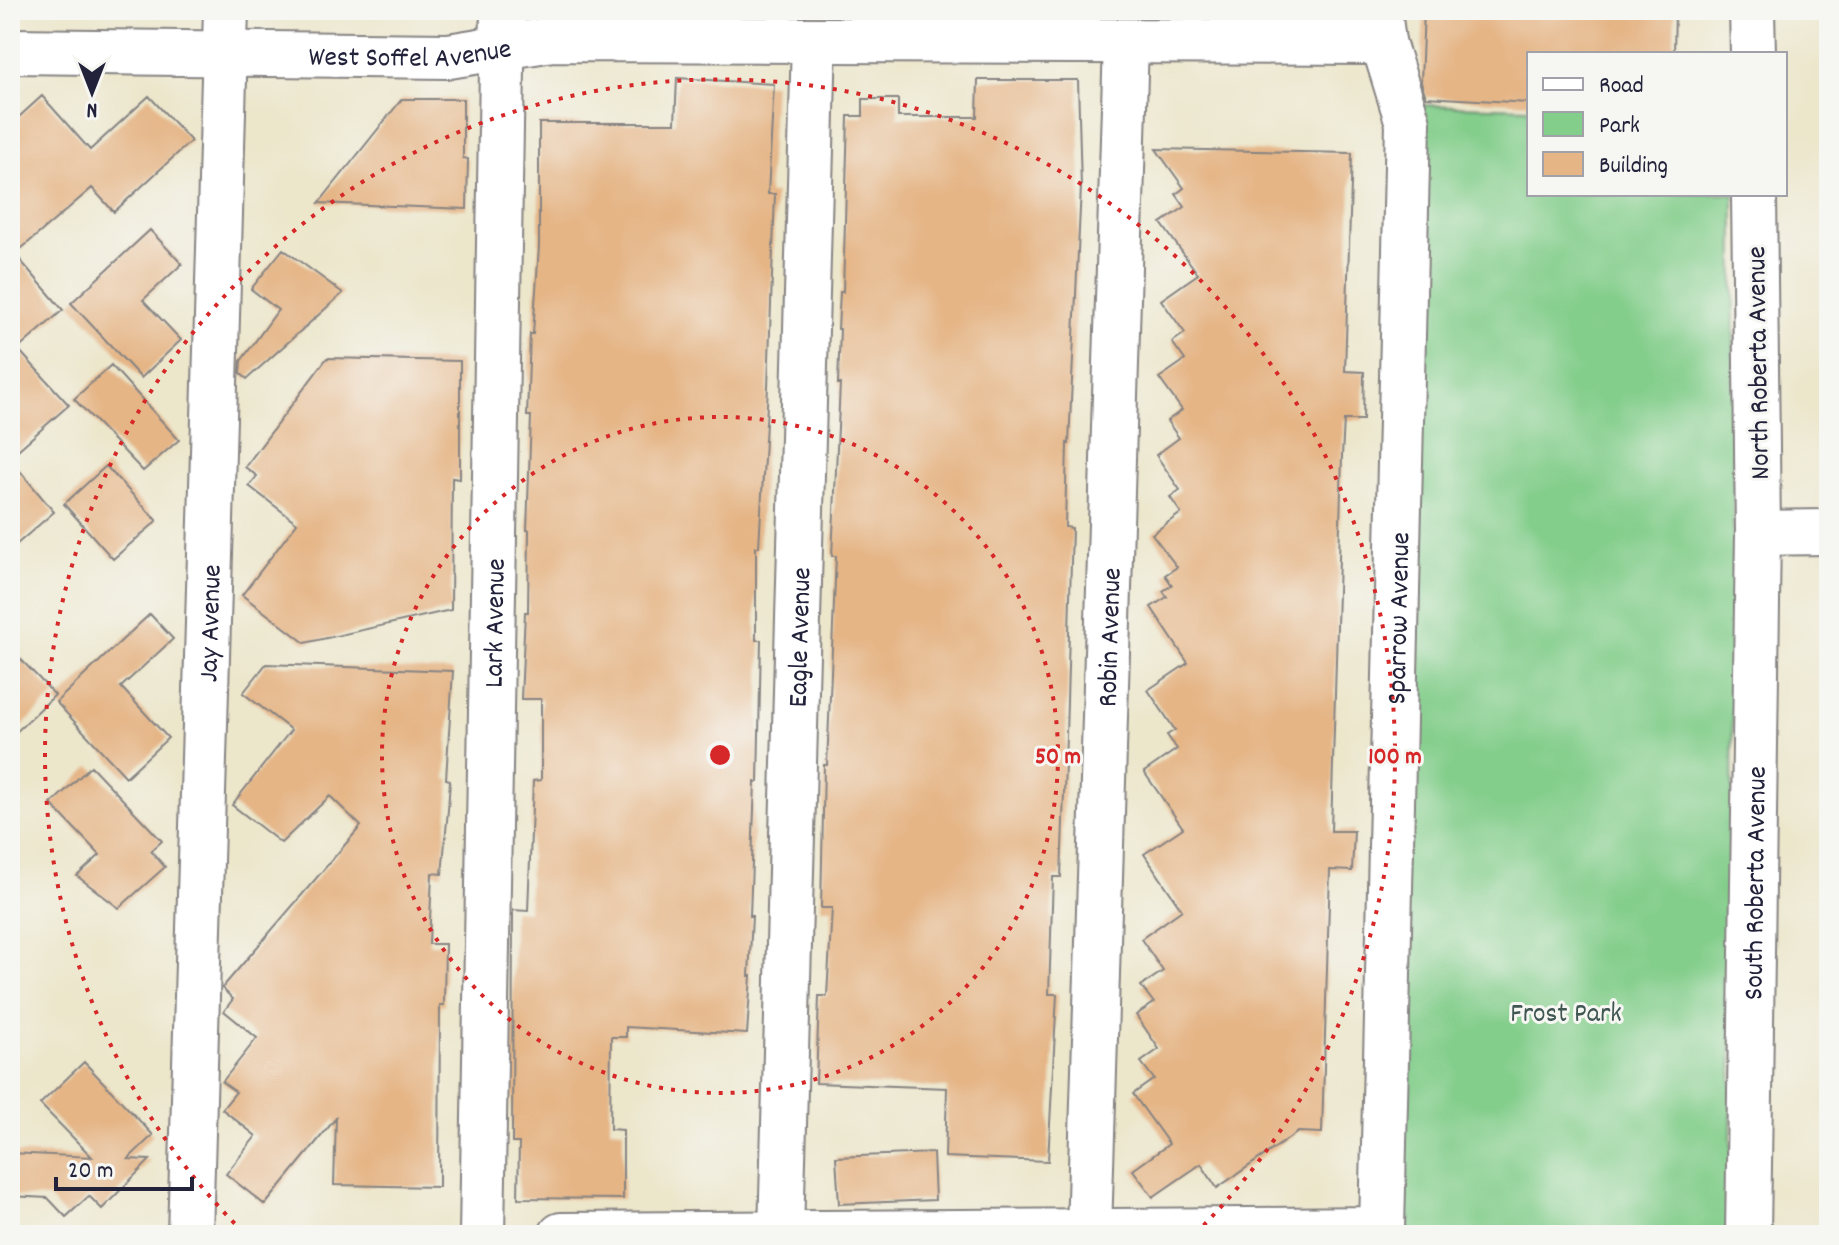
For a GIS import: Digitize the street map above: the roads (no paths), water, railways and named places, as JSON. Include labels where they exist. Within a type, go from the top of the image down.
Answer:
[{"type":"street","name":"Jay Avenue","points":[[190,1235],[226,10]]},
{"type":"street","points":[[1752,10],[1753,52]]},
{"type":"street","name":"West Soffel Avenue","points":[[10,51],[449,56],[503,30],[552,39],[793,30],[1099,31],[1381,26]]},
{"type":"street","name":"Sparrow Avenue","points":[[1089,1231],[1382,1229],[1408,123],[1381,26]]},
{"type":"street","name":"Lark Avenue","points":[[482,1235],[503,30]]},
{"type":"street","name":"Eagle Avenue","points":[[781,1233],[793,30]]},
{"type":"street","name":"Robin Avenue","points":[[1089,1231],[1099,31]]},
{"type":"street","name":"North Roberta Avenue","points":[[1754,196],[1758,533]]},
{"type":"street","points":[[1758,533],[1829,532]]},
{"type":"street","name":"South Roberta Avenue","points":[[1748,1235],[1758,533]]},
{"type":"street","points":[[561,1235],[1089,1231]]},
{"type":"park label","name":"Frost Park","points":[[1566,1011]]}]
